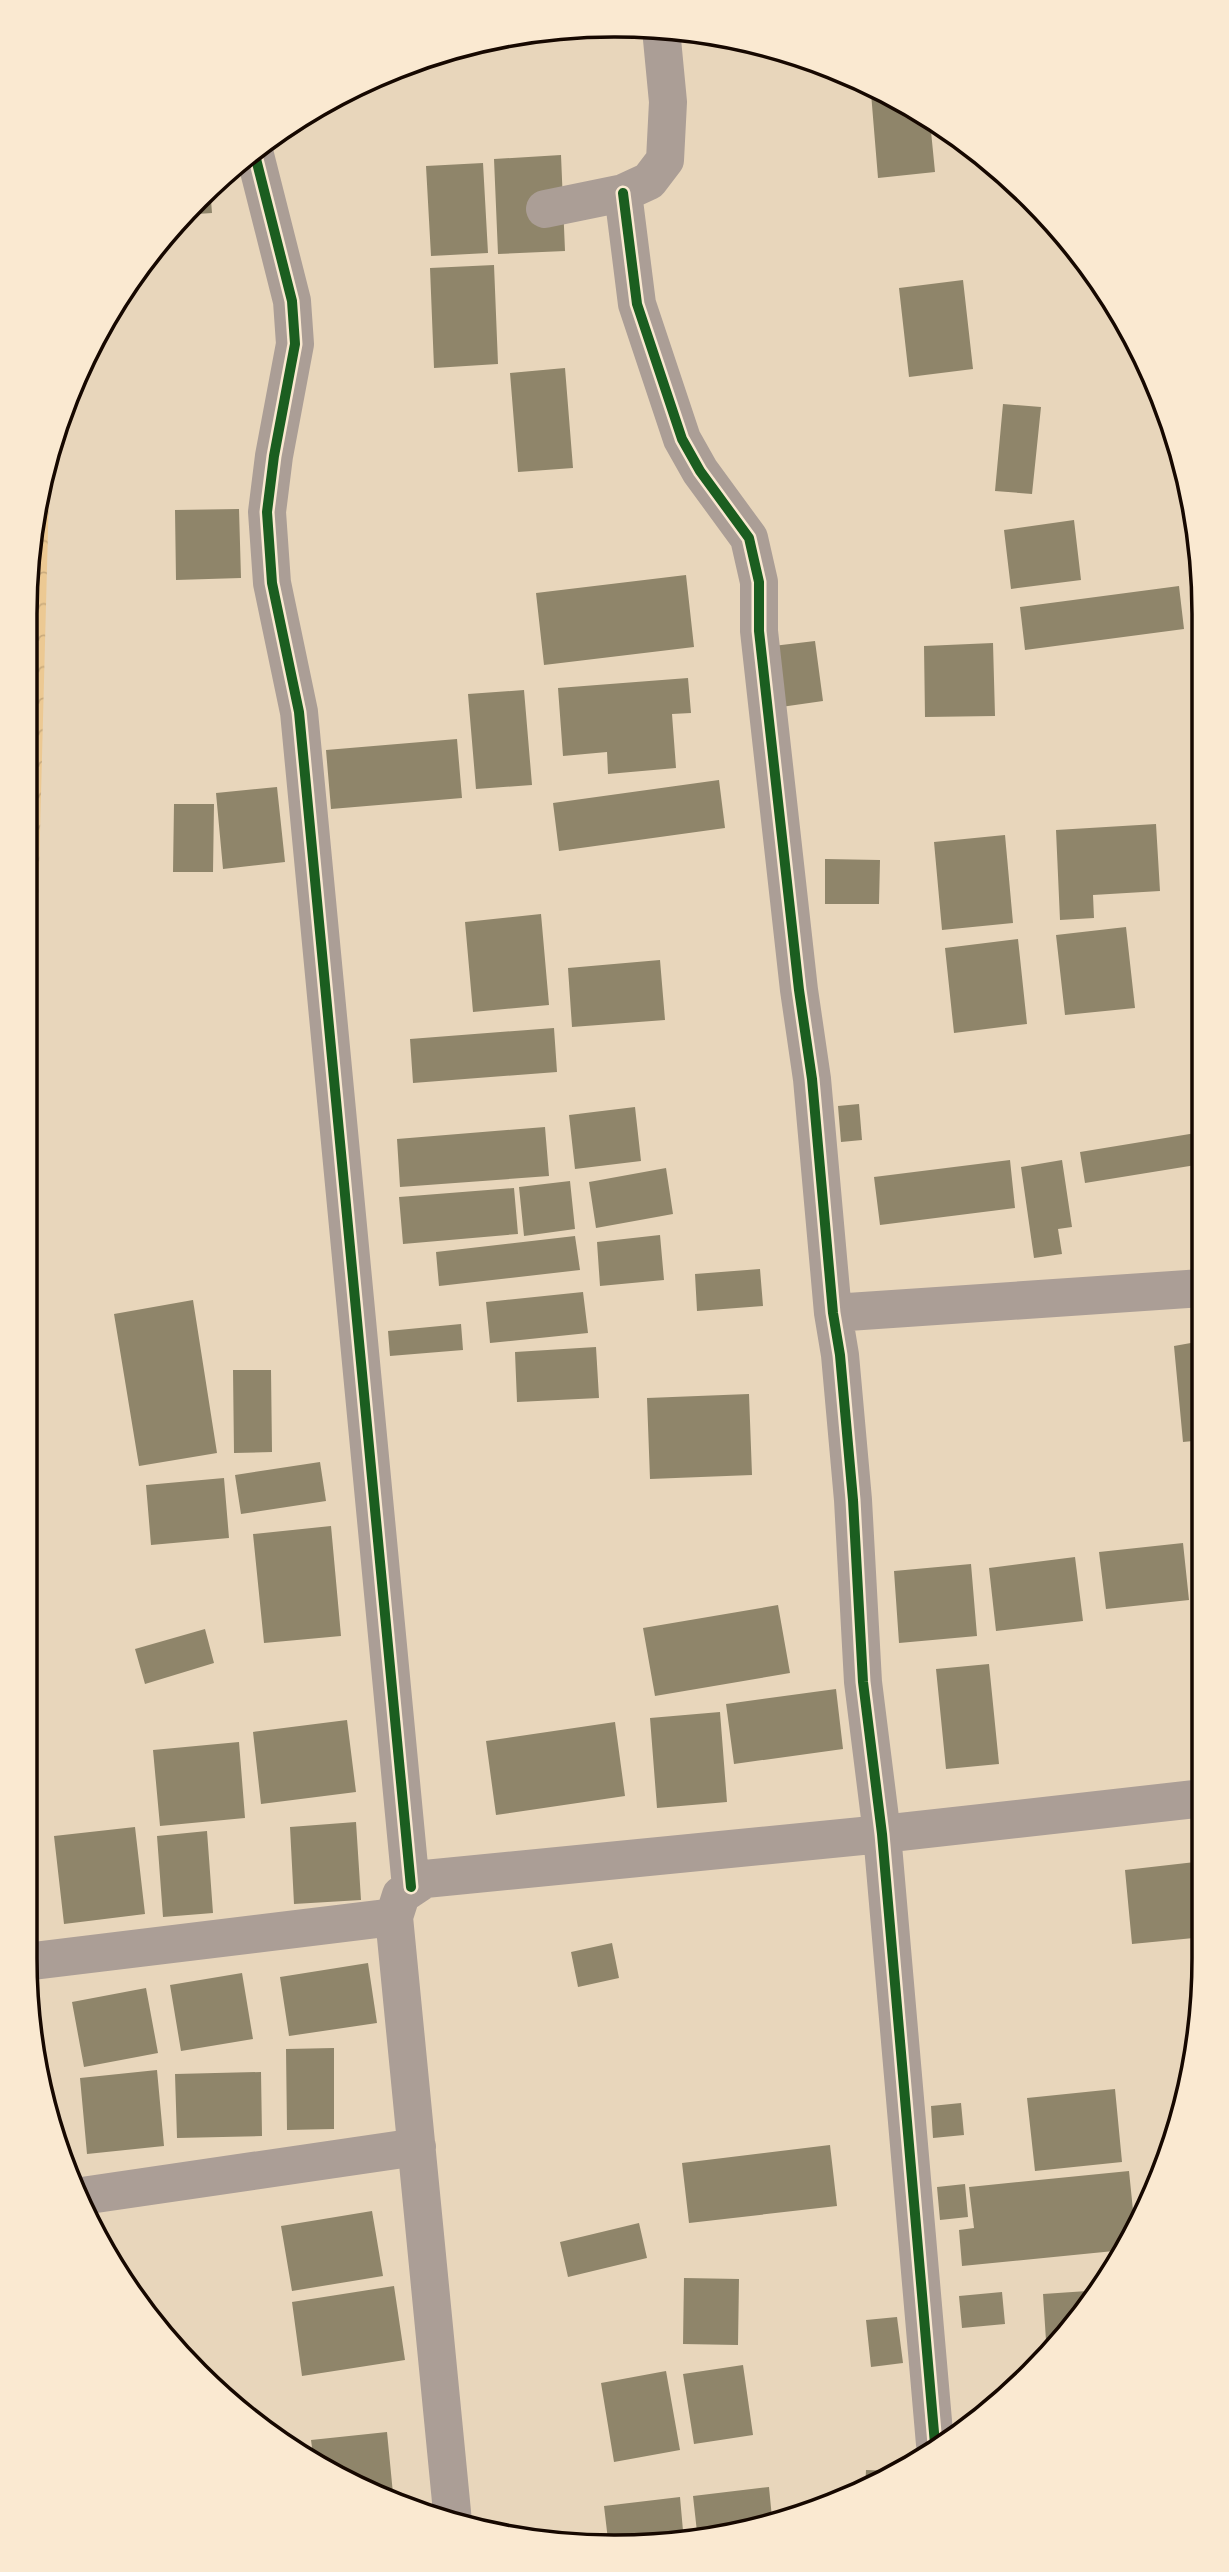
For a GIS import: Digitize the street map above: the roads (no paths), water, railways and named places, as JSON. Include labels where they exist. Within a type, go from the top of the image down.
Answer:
[{"type":"street","points":[[545,209],[623,193],[649,181],[665,160],[668,102],[662,39]]},
{"type":"street","points":[[257,161],[292,301],[295,344],[274,456],[267,512],[272,583],[299,712],[402,1902],[417,2147],[452,2512]]},
{"type":"street","points":[[623,193],[637,304],[682,439],[700,471],[749,538],[760,582],[759,631],[799,990],[812,1079],[833,1313],[840,1355],[853,1500],[863,1682],[882,1834],[935,2438]]},
{"type":"street","points":[[833,1313],[1192,1289]]},
{"type":"street","points":[[37,1960],[402,1902],[425,1879],[882,1834],[1192,1799]]},
{"type":"street","points":[[88,2195],[417,2147]]}]
